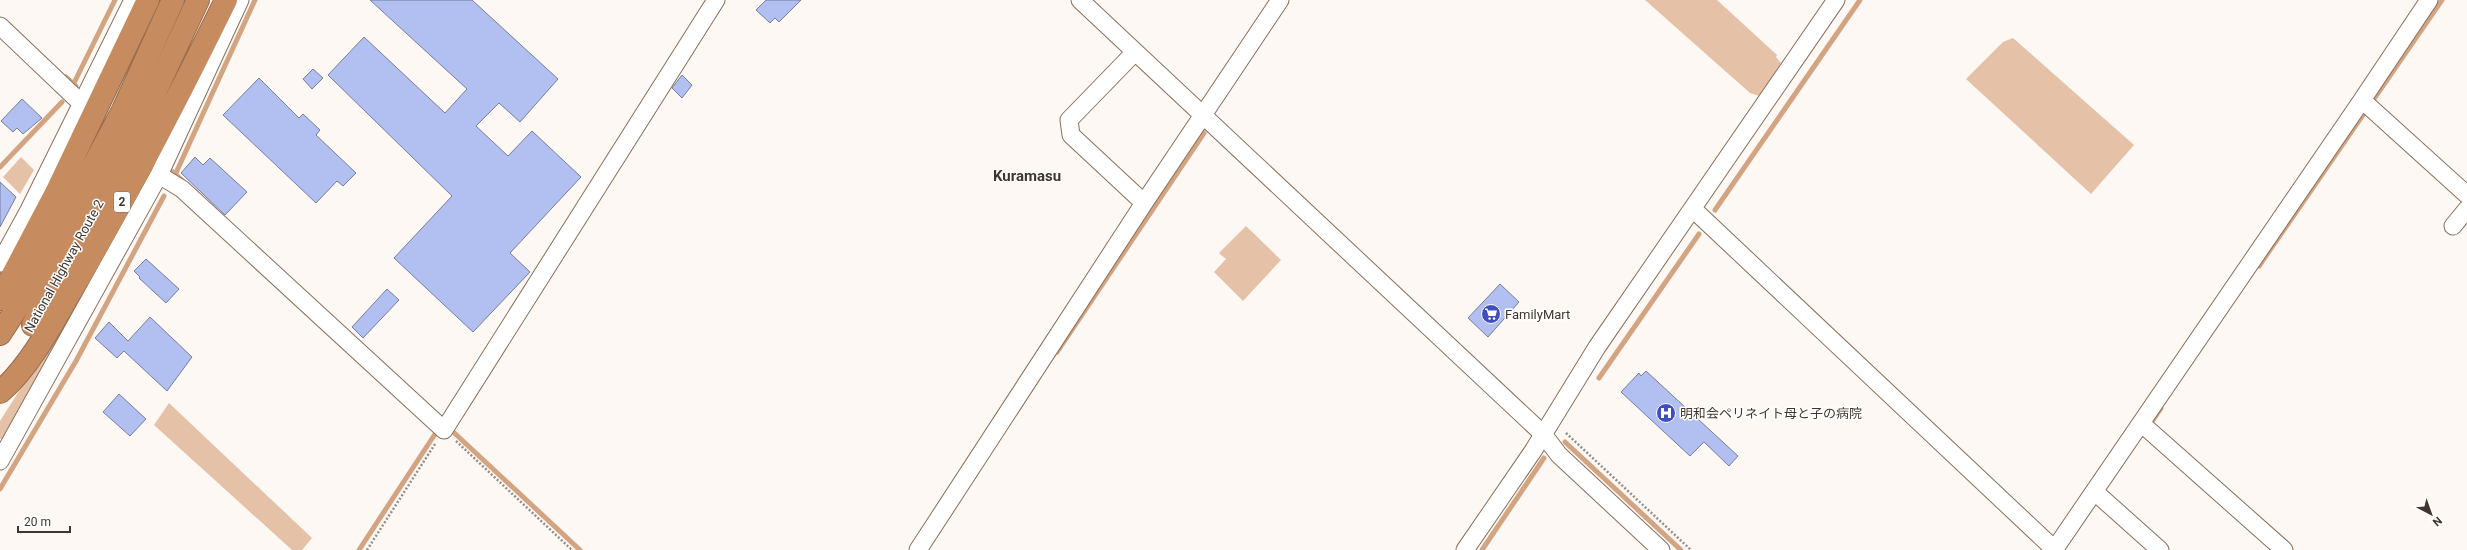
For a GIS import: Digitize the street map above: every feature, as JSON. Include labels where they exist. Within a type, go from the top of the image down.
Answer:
[{"type":"highway","points":[[0,299],[56,193],[148,0]]},
{"type":"highway","name":"National Highway Route 2","points":[[0,334],[23,299],[123,110],[173,0]]},
{"type":"highway","name":"National Highway Route 2","points":[[0,379],[42,310],[142,120],[198,0]]},
{"type":"highway","name":"2","points":[[0,392],[12,382],[53,322],[104,236],[226,0]]},
{"type":"street","points":[[0,262],[29,210],[133,0]]},
{"type":"street","points":[[1,455],[159,175],[240,0]]},
{"type":"street","points":[[159,175],[182,189],[446,428],[716,0]]},
{"type":"street","points":[[1080,0],[1135,52],[1206,111],[1543,434],[1559,455],[1661,550]]},
{"type":"street","points":[[918,550],[1144,203],[1280,0]]},
{"type":"street","points":[[1465,550],[1543,434],[1597,347],[1836,0]]},
{"type":"street","points":[[1693,209],[2054,549],[2099,495],[2146,427],[2216,310],[2366,104],[2429,0]]},
{"type":"street","points":[[0,26],[81,103]]},
{"type":"street","points":[[1135,52],[1069,120],[1071,135],[1144,203]]},
{"type":"street","points":[[2366,104],[2467,195]]},
{"type":"street","points":[[2453,226],[2467,210]]},
{"type":"street","points":[[2146,427],[2284,550]]},
{"type":"street","points":[[2099,495],[2160,550]]},
{"type":"path","points":[[1560,427],[1692,550]]},
{"type":"path","points":[[367,550],[446,428],[572,550]]},
{"type":"shaded area","points":[[1645,0],[1717,0],[1777,55],[1776,57],[1781,63],[1759,96],[1750,93]]},
{"type":"shaded area","points":[[2013,38],[2134,145],[2091,194],[1966,79],[2003,42]]},
{"type":"shaded area","points":[[166,140],[167,142],[5,438],[0,439],[0,421],[87,284]]},
{"type":"shaded area","points":[[21,157],[34,170],[20,194],[3,177]]},
{"type":"shaded area","points":[[1246,226],[1281,260],[1243,301],[1214,272],[1226,259],[1219,253]]},
{"type":"shaded area","points":[[169,403],[312,538],[302,550],[292,550],[154,425]]},
{"type":"building","points":[[370,0],[472,0],[558,79],[520,122],[499,103],[476,126],[508,156],[532,131],[581,177],[510,253],[530,272],[473,332],[394,258],[452,196],[328,75],[364,37],[445,113],[467,89]]},
{"type":"building","points":[[766,0],[801,0],[779,22],[775,18],[770,23],[756,10]]},
{"type":"building","points":[[313,69],[323,78],[312,89],[303,79]]},
{"type":"building","points":[[682,75],[692,85],[682,98],[672,88]]},
{"type":"building","points":[[259,78],[299,118],[303,114],[320,130],[316,135],[356,173],[343,186],[337,181],[316,203],[223,115]]},
{"type":"building","points":[[22,99],[42,118],[23,134],[17,128],[13,132],[1,121]]},
{"type":"building","points":[[195,157],[203,165],[210,158],[247,192],[225,215],[181,173]]},
{"type":"building","points":[[0,182],[16,197],[0,227]]},
{"type":"building","points":[[146,259],[179,289],[166,303],[139,278],[140,277],[134,271]]},
{"type":"building","name":"FamilyMart","points":[[1500,284],[1519,302],[1488,337],[1468,318]]},
{"type":"building","points":[[387,289],[399,300],[363,338],[352,327]]},
{"type":"building","points":[[150,317],[192,357],[167,391],[124,351],[117,358],[95,338],[109,322],[128,341]]},
{"type":"building","points":[[1646,371],[1738,456],[1729,466],[1704,442],[1690,456],[1621,392],[1639,373],[1641,376]]},
{"type":"building","points":[[119,394],[146,419],[130,436],[103,412]]},
{"type":"waterway","points":[[73,85],[115,0]]},
{"type":"waterway","points":[[175,175],[255,0]]},
{"type":"waterway","points":[[1715,210],[1860,0]]},
{"type":"waterway","points":[[2259,266],[2442,0]]},
{"type":"waterway","points":[[66,77],[76,86]]},
{"type":"waterway","points":[[0,167],[62,102]]},
{"type":"waterway","points":[[1057,352],[1204,133]]},
{"type":"waterway","points":[[173,172],[184,182]]},
{"type":"waterway","points":[[0,489],[76,361],[164,196]]},
{"type":"waterway","points":[[1599,378],[1699,234]]},
{"type":"waterway","points":[[2149,426],[2161,408]]},
{"type":"waterway","points":[[449,428],[580,550]]},
{"type":"waterway","points":[[359,550],[437,431]]},
{"type":"waterway","points":[[1565,442],[1681,550]]},
{"type":"waterway","points":[[1482,550],[1544,458]]},
{"type":"place","name":"FamilyMart","points":[[1491,314]]},
{"type":"place","name":"明和会ペリネイト母と子の病院","points":[[1666,413]]},
{"type":"district","name":"Kuramasu","points":[[1027,176]]}]
